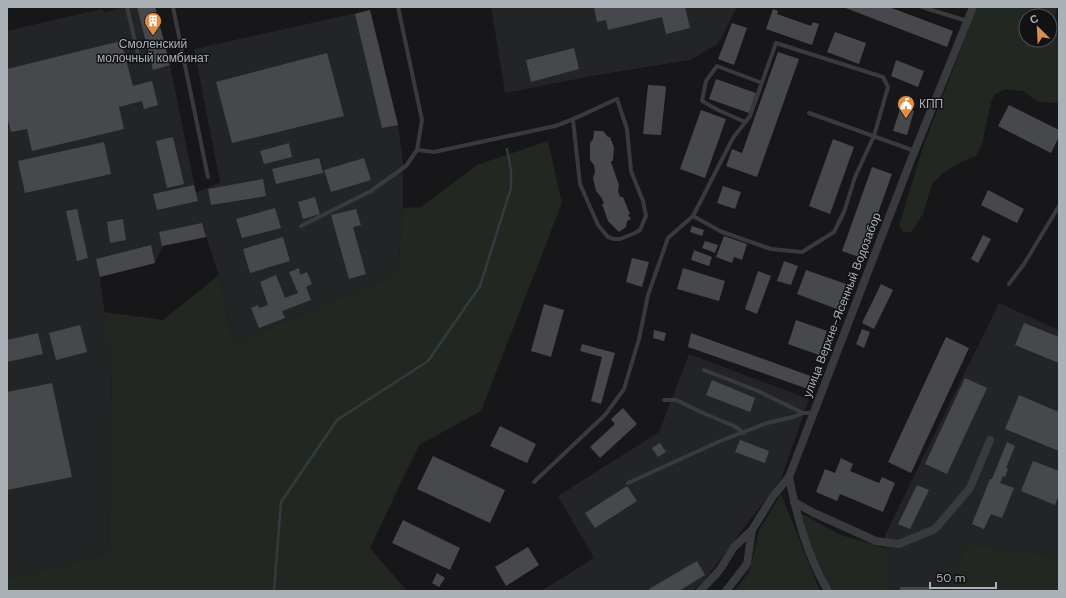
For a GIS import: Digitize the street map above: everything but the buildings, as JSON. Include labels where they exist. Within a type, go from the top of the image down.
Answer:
[{"type":"street","name":"улица Верхне-Ясенный Водозабор","points":[[700,591],[719,571],[734,547],[752,530],[773,496],[789,477],[915,151],[973,7]]},
{"type":"street","points":[[794,502],[836,524],[876,541],[899,544],[936,529],[970,488],[990,440]]},
{"type":"street","points":[[789,477],[803,536],[818,573],[828,591]]},
{"type":"street","points":[[726,591],[747,564],[752,530]]},
{"type":"lane","points":[[127,7],[138,54]]},
{"type":"lane","points":[[173,7],[208,177]]},
{"type":"lane","points":[[301,226],[371,191],[406,166],[417,150],[422,120],[398,7]]},
{"type":"lane","points":[[922,7],[968,21]]},
{"type":"lane","points":[[534,482],[605,415],[624,389],[639,339],[648,295],[668,238],[693,216],[733,138],[750,116],[776,43],[883,77],[888,87],[874,136],[855,177],[844,212],[834,232],[802,252],[771,249],[720,230],[693,216]]},
{"type":"lane","points":[[745,122],[702,101],[706,81],[717,66],[762,82]]},
{"type":"lane","points":[[417,150],[434,152],[554,126],[573,120],[597,107],[617,100],[627,129],[631,171],[643,201],[646,216],[640,230],[635,233],[620,239],[614,239],[608,237],[598,224],[580,184],[573,120]]},
{"type":"lane","points":[[809,113],[915,151]]},
{"type":"lane","points":[[1009,284],[1024,264],[1059,206]]},
{"type":"lane","points":[[704,370],[758,391],[802,413]]},
{"type":"lane","points":[[664,400],[676,400],[734,426],[744,433]]},
{"type":"lane","points":[[628,483],[718,442],[767,423],[793,417],[802,413],[813,413]]},
{"type":"shaded area","points":[[125,7],[155,7],[170,65],[196,193],[220,182],[194,49],[370,10],[398,125],[403,162],[403,208],[399,259],[392,277],[294,317],[234,345],[219,275],[206,237],[163,246],[155,263],[100,277],[112,370],[108,553],[7,579],[7,31],[101,9],[104,12]]},
{"type":"shaded area","points":[[491,7],[737,7],[718,44],[690,60],[597,75],[505,93]]},
{"type":"shaded area","points":[[977,7],[1058,7],[1018,8],[1018,48],[1058,48],[1059,35],[1059,103],[1038,102],[1023,91],[1005,89],[995,94],[991,102],[982,144],[976,156],[961,162],[943,173],[932,184],[923,214],[911,232],[903,232],[899,226],[922,150]]},
{"type":"shaded area","points":[[548,141],[562,203],[481,411],[419,445],[370,548],[407,591],[7,591],[7,579],[108,553],[112,370],[104,312],[163,320],[219,275],[234,345],[294,317],[392,277],[399,259],[403,208],[421,207],[477,165]]},
{"type":"shaded area","points":[[999,303],[1059,330],[1059,557],[965,543],[951,591],[885,591],[885,535]]},
{"type":"shaded area","points":[[689,354],[809,399],[781,479],[703,582],[692,591],[544,591],[543,590],[594,558],[558,496],[659,432]]},
{"type":"shaded area","points":[[781,494],[820,591],[735,591],[750,570],[759,530]]},
{"type":"shaded area","points":[[802,514],[841,535],[885,548],[885,591],[833,591],[814,554]]},
{"type":"shaded area","points":[[965,543],[1059,557],[1059,591],[951,591]]},
{"type":"waterway","points":[[274,591],[281,502],[337,420],[428,361],[480,286],[511,188],[511,171],[507,149]]},
{"type":"place","name":"Смоленский молочный комбинат","points":[[153,36]]},
{"type":"place","name":"КПП","points":[[906,119]]}]
